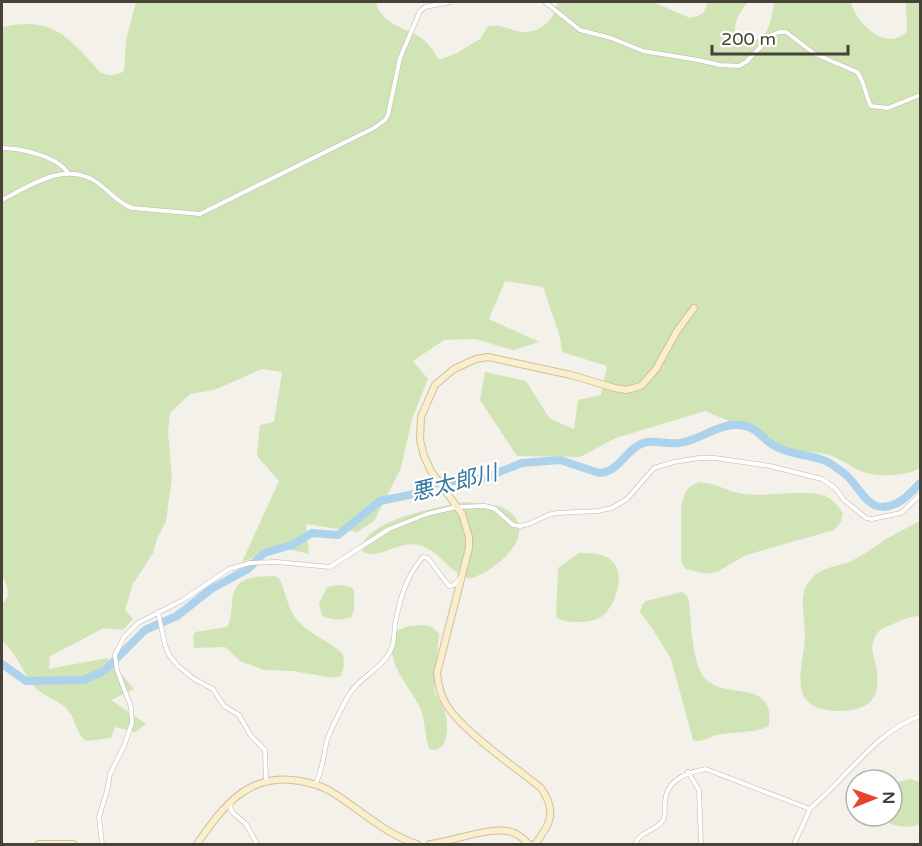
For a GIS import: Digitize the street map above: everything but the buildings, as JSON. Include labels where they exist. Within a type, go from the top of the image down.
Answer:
[{"type":"street","points":[[2,200],[55,174],[69,173],[89,177],[123,205],[132,208],[200,214],[347,142],[385,120],[390,110],[400,58],[420,11],[425,7],[450,2]]},
{"type":"street","points":[[545,2],[580,30],[611,38],[643,51],[720,65],[739,66],[746,62],[772,35],[786,32],[815,54],[857,72],[862,78],[865,94],[871,106],[888,108],[921,95]]},
{"type":"street","points":[[2,148],[18,148],[35,153],[62,165],[69,173]]},
{"type":"street","points":[[535,844],[549,825],[550,803],[546,795],[541,788],[461,723],[445,703],[439,687],[437,673],[468,560],[469,537],[462,514],[430,471],[424,456],[420,440],[421,417],[435,385],[445,376],[464,363],[488,357],[571,375],[615,388],[626,390],[641,386],[656,369],[677,331],[694,308]]},
{"type":"street","points":[[102,844],[99,817],[110,774],[132,723],[131,707],[117,670],[115,655],[124,637],[138,623],[183,600],[235,566],[278,562],[330,567],[389,529],[427,514],[456,507],[485,506],[495,509],[513,525],[519,526],[556,513],[612,508],[627,499],[654,468],[699,458],[725,459],[770,466],[822,479],[835,488],[844,500],[866,518],[872,519],[902,513],[921,495]]},
{"type":"street","points":[[315,784],[319,779],[330,732],[348,696],[362,679],[382,664],[392,648],[400,598],[414,566],[423,557],[428,558],[448,586],[454,585],[462,576]]},
{"type":"street","points":[[158,612],[165,645],[177,666],[194,679],[213,688],[224,705],[239,715],[251,736],[265,750],[266,782]]},
{"type":"street","points":[[794,844],[810,809],[875,745],[895,729],[921,716]]},
{"type":"street","points":[[635,844],[644,833],[661,824],[665,818],[664,798],[669,788],[688,772],[706,769],[810,809]]},
{"type":"street","points":[[688,772],[699,790],[701,844]]},
{"type":"street","points":[[197,844],[221,810],[233,798],[247,789],[282,779],[315,784],[328,789],[391,833],[417,844]]},
{"type":"street","points":[[233,798],[230,807],[233,813],[246,824],[257,844]]},
{"type":"street","points":[[430,844],[489,831],[506,830],[529,844]]},
{"type":"street","points":[[39,844],[73,844]]},
{"type":"green space","points":[[136,2],[376,2],[388,20],[423,39],[439,60],[457,53],[480,39],[488,26],[499,26],[520,32],[537,29],[551,18],[557,2],[653,2],[690,18],[704,12],[708,2],[748,2],[737,20],[735,30],[740,40],[749,41],[757,40],[766,31],[774,2],[851,2],[865,26],[881,37],[890,39],[907,32],[906,2],[920,2],[920,468],[894,475],[866,473],[829,455],[771,447],[757,433],[705,411],[616,438],[580,457],[517,456],[480,400],[485,372],[526,381],[550,419],[574,429],[578,400],[601,395],[607,366],[562,352],[560,337],[543,287],[505,281],[489,319],[539,342],[513,350],[475,339],[444,340],[413,361],[428,379],[412,419],[401,468],[374,521],[357,532],[306,524],[309,554],[280,547],[242,562],[279,481],[257,456],[260,425],[274,422],[282,372],[262,369],[214,390],[190,394],[170,413],[168,433],[172,477],[166,521],[153,553],[133,584],[125,610],[133,619],[123,630],[104,628],[50,656],[49,669],[107,658],[134,689],[111,700],[146,724],[136,732],[115,727],[111,738],[86,741],[82,738],[67,709],[35,688],[12,651],[2,641],[2,605],[8,596],[2,575],[2,27],[35,24],[59,32],[79,49],[101,73],[116,75],[124,71],[126,40]]},
{"type":"green space","points":[[699,482],[749,494],[818,494],[829,498],[838,506],[843,513],[841,522],[834,530],[746,555],[717,572],[706,574],[686,569],[681,562],[681,507],[689,487]]},
{"type":"green space","points":[[465,502],[501,507],[510,512],[518,522],[519,532],[516,543],[509,553],[500,562],[479,575],[469,579],[456,572],[430,550],[418,545],[404,545],[376,554],[363,552],[364,541],[386,524],[421,511]]},
{"type":"green space","points":[[920,521],[920,616],[885,627],[875,636],[872,649],[877,686],[872,700],[859,708],[838,711],[821,709],[810,703],[801,685],[805,635],[803,597],[807,584],[820,572],[854,560]]},
{"type":"green space","points":[[579,553],[598,554],[614,563],[619,576],[617,592],[610,607],[601,617],[575,622],[562,620],[556,617],[558,568]]},
{"type":"green space","points":[[274,576],[279,578],[291,611],[298,621],[343,654],[344,666],[341,676],[334,678],[293,671],[264,670],[240,661],[225,647],[194,648],[195,632],[227,627],[233,594],[240,583],[252,578]]},
{"type":"green space","points":[[339,585],[351,587],[354,590],[354,610],[351,617],[336,619],[322,616],[319,603],[327,587]]},
{"type":"green space","points":[[682,592],[687,596],[689,602],[694,651],[703,676],[712,684],[756,695],[764,700],[769,710],[769,726],[763,729],[716,735],[702,741],[693,740],[671,659],[640,612],[646,601]]},
{"type":"green space","points":[[409,626],[432,627],[439,634],[434,689],[445,711],[447,726],[443,746],[436,750],[429,749],[420,707],[398,670],[392,652],[392,642],[396,631]]},
{"type":"green space","points":[[911,779],[920,782],[920,824],[915,826],[904,827],[904,780]]},
{"type":"waterway","name":"悪太郎川","points":[[2,664],[26,681],[84,680],[104,671],[145,630],[177,616],[211,589],[248,569],[264,553],[292,545],[312,533],[338,535],[380,501],[419,493],[439,481],[484,478],[522,463],[560,460],[599,473],[606,472],[643,443],[679,443],[722,427],[739,425],[753,429],[781,449],[829,463],[846,475],[867,499],[877,506],[889,506],[899,502],[920,483]]}]
